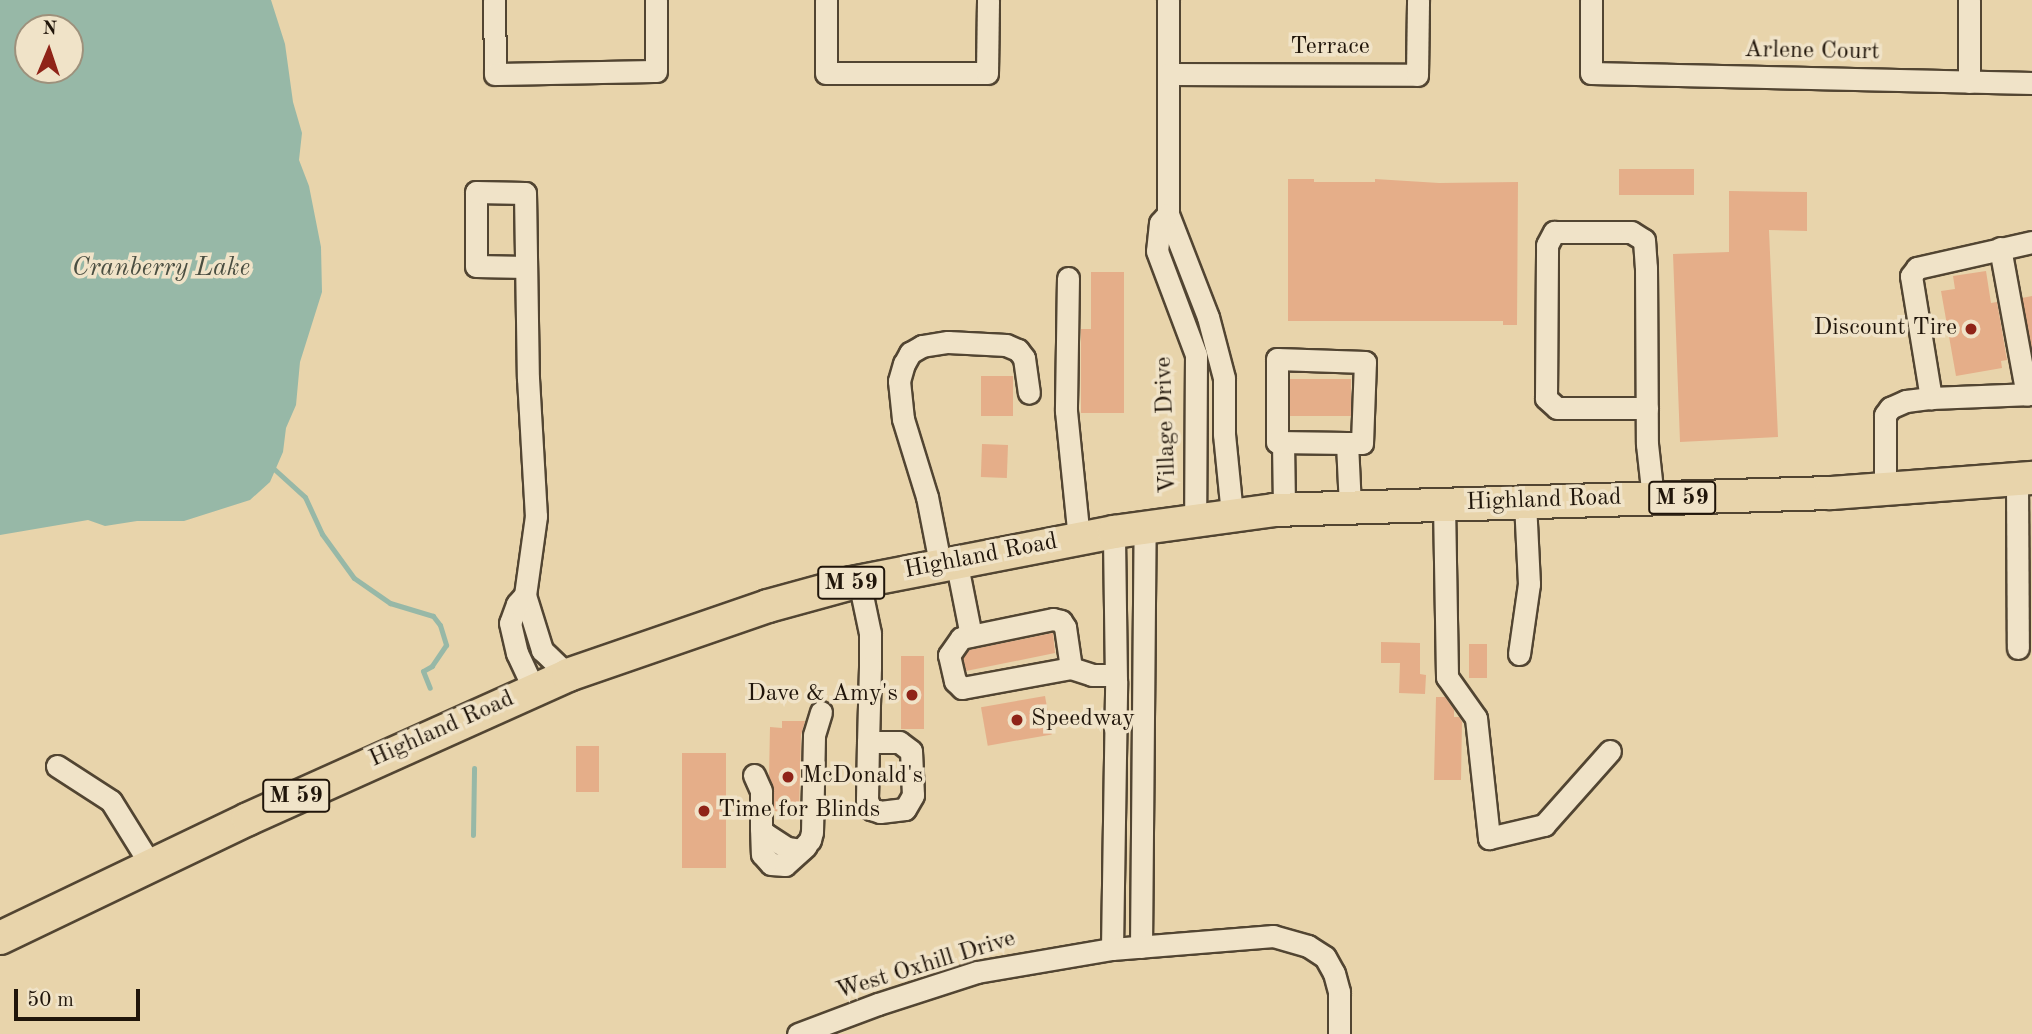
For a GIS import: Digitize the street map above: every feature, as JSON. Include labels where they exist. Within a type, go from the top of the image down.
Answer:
[{"type":"highway","name":"Highland Road","points":[[0,938],[260,813],[534,689],[768,606],[859,581],[1114,532],[1284,509],[1885,490],[2024,479]]},
{"type":"street","points":[[494,0],[495,74],[656,71],[656,0]]},
{"type":"street","points":[[826,0],[826,73],[987,73],[988,0]]},
{"type":"street","name":"Village Drive","points":[[1167,0],[1168,214],[1208,317],[1224,378],[1224,434],[1232,514]]},
{"type":"street","name":"Terrace","points":[[1168,74],[1417,75],[1418,0]]},
{"type":"street","name":"Arlene Court","points":[[1591,0],[1591,73],[2032,83]]},
{"type":"street","points":[[1969,0],[1969,82]]},
{"type":"street","name":"Village Drive","points":[[1168,214],[1160,223],[1157,251],[1195,355],[1195,519]]},
{"type":"street","points":[[1647,408],[1557,408],[1546,398],[1547,245],[1555,233],[1631,232],[1644,240],[1647,408],[1653,498]]},
{"type":"street","points":[[1931,398],[1911,276],[1917,268],[2032,242]]},
{"type":"street","points":[[1885,490],[1885,415],[1890,408],[1906,401],[1931,398],[2029,394],[2000,248]]},
{"type":"street","points":[[526,267],[528,378],[536,516],[525,595],[542,650],[569,675]]},
{"type":"street","points":[[1068,278],[1066,411],[1079,538]]},
{"type":"street","points":[[971,636],[903,419],[899,382],[909,353],[922,346],[948,342],[1006,345],[1018,350],[1024,358],[1029,393]]},
{"type":"street","points":[[1277,359],[1365,362],[1362,443],[1347,443],[1277,442],[1277,359]]},
{"type":"street","points":[[1283,442],[1284,509]]},
{"type":"street","points":[[1347,443],[1350,507]]},
{"type":"street","points":[[2018,648],[2024,479]]},
{"type":"street","points":[[1519,654],[1529,584],[1525,503]]},
{"type":"street","points":[[1444,504],[1447,677],[1476,718],[1489,838],[1544,825],[1610,751]]},
{"type":"street","points":[[1141,947],[1145,527]]},
{"type":"street","points":[[1112,949],[1114,532]]},
{"type":"street","points":[[859,581],[870,633],[868,742]]},
{"type":"street","points":[[525,595],[517,604],[510,623],[517,653],[534,689]]},
{"type":"street","points":[[1071,668],[1065,626],[1061,621],[1053,619],[961,638],[949,654],[955,681],[962,688],[1071,668],[1092,675],[1144,680]]},
{"type":"street","points":[[754,775],[761,791],[762,854],[771,864],[785,865],[806,846],[812,832],[814,736],[821,712]]},
{"type":"street","points":[[1113,755],[1143,754]]},
{"type":"street","points":[[57,766],[111,801],[152,867]]},
{"type":"street","name":"West Oxhill Drive","points":[[798,1034],[878,1004],[978,972],[1112,949],[1273,936],[1308,946],[1325,957],[1334,973],[1339,992],[1339,1034]]},
{"type":"water","name":"Cranberry Lake","points":[[0,0],[271,0],[285,44],[293,102],[302,133],[299,160],[309,186],[321,247],[322,292],[300,362],[296,405],[286,428],[283,452],[270,482],[250,500],[184,521],[137,521],[105,526],[88,520],[0,535]]},
{"type":"building","points":[[1619,169],[1694,169],[1694,195],[1619,195]]},
{"type":"building","points":[[1288,179],[1314,179],[1314,182],[1375,182],[1375,179],[1439,183],[1518,182],[1517,325],[1503,325],[1503,321],[1288,321]]},
{"type":"building","points":[[1729,191],[1807,192],[1807,231],[1769,230],[1778,437],[1680,442],[1673,254],[1729,252]]},
{"type":"building","name":"Discount Tire","points":[[1986,271],[1991,303],[1997,302],[2007,360],[2001,361],[2002,368],[1956,376],[1941,291],[1955,289],[1953,276]]},
{"type":"building","points":[[1091,272],[1124,272],[1124,413],[1081,413],[1081,329],[1091,329]]},
{"type":"building","points":[[2032,296],[2032,350],[2022,298]]},
{"type":"building","points":[[981,376],[1013,376],[1013,416],[981,416]]},
{"type":"building","points":[[1290,379],[1351,379],[1351,416],[1290,416]]},
{"type":"building","points":[[982,444],[1008,445],[1007,478],[981,477]]},
{"type":"building","points":[[1053,633],[1055,653],[966,671],[963,658],[969,650]]},
{"type":"building","points":[[1381,642],[1420,643],[1420,674],[1426,675],[1425,694],[1399,693],[1400,663],[1381,663]]},
{"type":"building","points":[[1469,644],[1487,644],[1487,678],[1469,678]]},
{"type":"building","name":"Dave & Amy's","points":[[901,656],[924,656],[924,729],[901,729]]},
{"type":"building","points":[[1045,696],[1052,734],[988,746],[981,707]]},
{"type":"building","points":[[1436,697],[1445,697],[1454,710],[1454,717],[1459,717],[1462,722],[1461,780],[1434,780]]},
{"type":"building","name":"McDonald's","points":[[782,721],[805,721],[801,735],[799,811],[774,811],[774,790],[769,777],[770,727],[782,728]]},
{"type":"building","points":[[576,746],[599,746],[599,792],[576,792]]},
{"type":"building","name":"Time for Blinds","points":[[682,753],[726,753],[726,868],[682,868]]},
{"type":"waterway","points":[[273,468],[305,497],[322,534],[354,578],[390,603],[433,616],[440,625],[446,645],[432,666],[423,671],[430,688]]},
{"type":"waterway","points":[[473,835],[474,768]]},
{"type":"place","name":"Discount Tire","points":[[1971,329]]},
{"type":"place","name":"Dave & Amy's","points":[[912,695]]},
{"type":"place","name":"Speedway","points":[[1017,720]]},
{"type":"place","name":"McDonald's","points":[[788,777]]},
{"type":"place","name":"Time for Blinds","points":[[704,811]]}]
